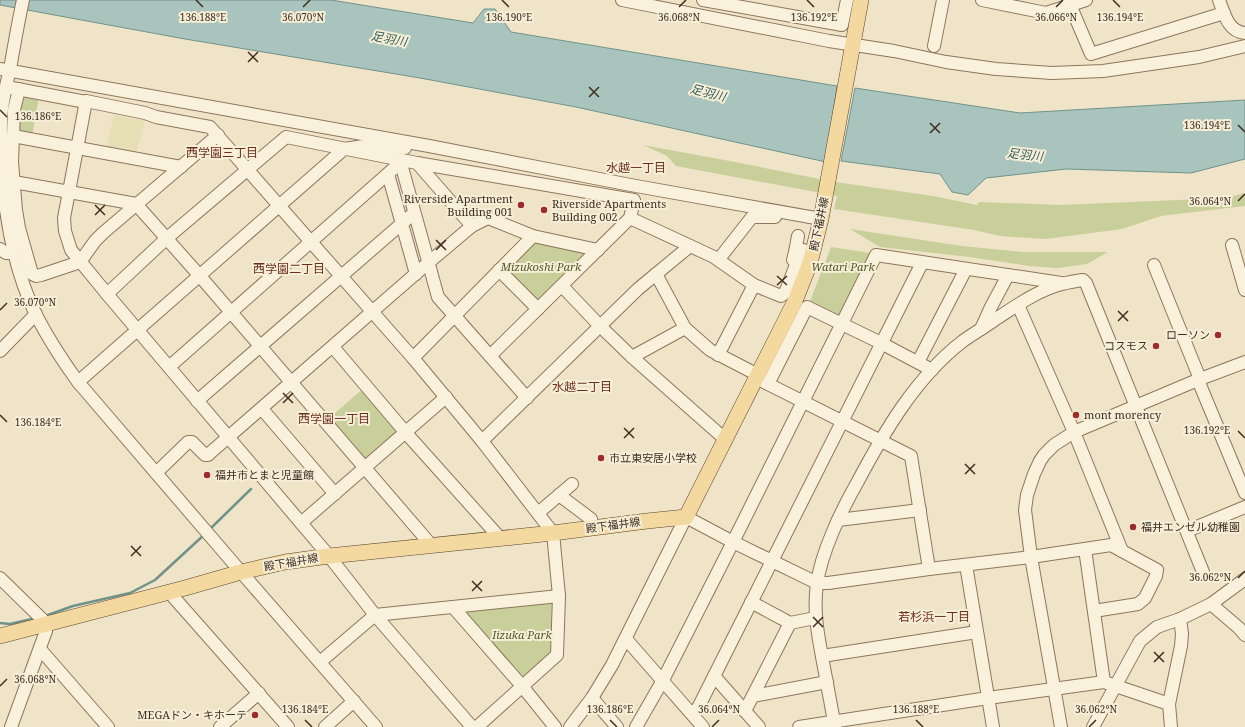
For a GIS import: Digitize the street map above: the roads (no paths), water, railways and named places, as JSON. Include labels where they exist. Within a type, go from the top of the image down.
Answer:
[{"type":"main road","name":"殿下福井線","points":[[0,636],[241,572],[285,562],[500,538],[553,534],[686,517],[726,440],[761,379],[797,295],[813,253],[821,219],[861,0]]},
{"type":"street","points":[[23,0],[6,69],[1,119],[1,160],[4,207],[13,253],[36,314],[56,350],[78,382],[376,727]]},
{"type":"street","points":[[622,0],[946,62],[996,69],[1052,73],[1103,70],[1199,57],[1245,46]]},
{"type":"street","points":[[709,1],[842,26],[847,0]]},
{"type":"street","points":[[934,46],[943,0]]},
{"type":"street","points":[[982,0],[1046,13],[1069,3],[1086,0]]},
{"type":"street","points":[[1219,0],[1230,26],[1239,28],[1245,34]]},
{"type":"street","points":[[1069,3],[1091,54],[1224,13]]},
{"type":"street","points":[[780,14],[789,20],[822,34],[829,40]]},
{"type":"street","points":[[6,69],[821,219]]},
{"type":"street","points":[[218,135],[136,204],[95,241],[80,262],[41,276],[32,274],[20,233],[16,210],[12,162],[15,88],[210,127],[218,135],[446,397],[482,441],[553,534],[559,596],[557,655],[477,727]]},
{"type":"street","points":[[86,102],[64,218],[67,241],[71,250],[329,556],[375,615],[472,727]]},
{"type":"street","points":[[13,136],[181,167]]},
{"type":"street","points":[[107,294],[167,238],[286,138],[400,162],[417,163],[634,200],[630,218],[490,356]]},
{"type":"street","points":[[78,382],[344,149],[364,146],[409,148],[429,146]]},
{"type":"street","points":[[169,367],[312,242],[400,162]]},
{"type":"street","points":[[400,162],[438,297],[527,398]]},
{"type":"street","points":[[417,163],[472,226]]},
{"type":"street","points":[[388,174],[416,274]]},
{"type":"street","points":[[14,182],[136,204],[432,546]]},
{"type":"street","points":[[197,401],[414,213]]},
{"type":"street","points":[[719,259],[752,217],[788,218],[800,215]]},
{"type":"street","points":[[156,473],[188,442],[192,442],[208,455],[472,226],[488,218],[532,236],[598,250]]},
{"type":"street","points":[[630,218],[719,259],[754,285],[781,296],[785,294],[802,251],[813,253]]},
{"type":"street","points":[[413,358],[532,236]]},
{"type":"street","points":[[778,295],[794,257],[798,236]]},
{"type":"street","points":[[1232,245],[1245,290]]},
{"type":"street","points":[[482,441],[638,289],[690,246]]},
{"type":"street","points":[[0,249],[6,253],[13,253]]},
{"type":"street","points":[[636,727],[662,680],[733,542],[876,255],[1062,284]]},
{"type":"street","points":[[692,713],[698,708],[922,262]]},
{"type":"street","points":[[1154,266],[1245,493]]},
{"type":"street","points":[[918,362],[966,269]]},
{"type":"street","points":[[499,270],[538,309]]},
{"type":"street","points":[[656,274],[685,328],[710,350],[803,402],[911,456],[929,569]]},
{"type":"street","points":[[981,329],[1008,275]]},
{"type":"street","points":[[835,724],[815,618],[817,583],[827,548],[847,500],[880,440],[916,388],[932,370],[963,342],[981,329],[1018,304],[1050,288],[1083,280],[1086,283],[1204,572]]},
{"type":"street","points":[[718,355],[754,285]]},
{"type":"street","points":[[562,286],[600,326],[726,440]]},
{"type":"street","points":[[1018,304],[1074,432],[1122,551]]},
{"type":"street","points":[[761,379],[807,307],[932,370]]},
{"type":"street","points":[[0,351],[36,314]]},
{"type":"street","points":[[632,356],[685,328]]},
{"type":"street","points":[[333,347],[406,433],[500,538]]},
{"type":"street","points":[[1061,727],[1032,557],[1025,503],[1031,481],[1037,467],[1044,455],[1058,441],[1074,432],[1245,362]]},
{"type":"street","points":[[301,523],[446,397]]},
{"type":"street","points":[[262,409],[335,494]]},
{"type":"street","points":[[538,513],[572,484]]},
{"type":"street","points":[[559,495],[592,519],[592,528]]},
{"type":"street","points":[[1187,531],[1245,507]]},
{"type":"street","points":[[838,520],[920,510]]},
{"type":"street","points":[[570,727],[592,698],[612,666],[686,517],[772,562],[817,583],[828,583],[1032,557],[1111,545],[1157,570],[1156,576],[1145,598],[1138,604],[1094,611]]},
{"type":"street","points":[[1085,549],[1094,611],[1110,684]]},
{"type":"street","points":[[966,565],[993,727]]},
{"type":"street","points":[[0,578],[46,623],[46,630],[40,649],[11,727]]},
{"type":"street","points":[[1093,727],[1110,684],[1140,641],[1157,627],[1180,619],[1210,604],[1245,579]]},
{"type":"street","points":[[169,592],[288,727]]},
{"type":"street","points":[[320,662],[375,615],[559,596]]},
{"type":"street","points":[[751,602],[790,623],[815,618]]},
{"type":"street","points":[[1210,604],[1239,628],[1245,635]]},
{"type":"street","points":[[453,607],[522,686],[555,727]]},
{"type":"street","points":[[1171,727],[1169,704],[1181,646],[1182,634],[1180,619]]},
{"type":"street","points":[[745,711],[790,623]]},
{"type":"street","points":[[822,656],[977,632]]},
{"type":"street","points":[[626,639],[703,727]]},
{"type":"street","points":[[40,649],[108,727]]},
{"type":"street","points":[[714,676],[759,727]]},
{"type":"street","points":[[753,696],[827,682]]},
{"type":"street","points":[[799,727],[835,724],[1054,688],[1110,684],[1169,704]]},
{"type":"street","points":[[220,727],[259,693]]},
{"type":"street","points":[[592,698],[617,727]]},
{"type":"street","points":[[325,727],[354,701]]},
{"type":"water","name":"足羽川","points":[[0,0],[331,0],[473,23],[484,9],[495,9],[511,32],[837,86],[826,162],[576,107],[420,78],[185,39],[0,5]]},
{"type":"water","name":"足羽川","points":[[855,88],[1020,113],[1245,100],[1245,159],[1191,173],[1066,169],[986,178],[968,195],[952,192],[940,174],[841,161]]},
{"type":"waterway","points":[[210,529],[251,489]]},
{"type":"waterway","points":[[45,616],[73,606],[130,593],[155,580],[205,534]]},
{"type":"waterway","points":[[0,623],[10,624],[36,618]]},
{"type":"place","name":"Riverside Apartment Building 001","points":[[521,205]]},
{"type":"place","name":"Riverside Apartments Building 002","points":[[544,210]]},
{"type":"place","name":"ローソン","points":[[1218,335]]},
{"type":"place","name":"コスモス","points":[[1156,346]]},
{"type":"place","name":"mont morency","points":[[1076,415]]},
{"type":"place","name":"市立東安居小学校","points":[[601,458]]},
{"type":"place","name":"福井市とまと児童館","points":[[207,475]]},
{"type":"place","name":"福井エンゼル幼稚園","points":[[1133,527]]},
{"type":"place","name":"MEGAドン・キホーテ","points":[[255,715]]},
{"type":"district","name":"西学園三丁目","points":[[222,153]]},
{"type":"district","name":"水越一丁目","points":[[636,168]]},
{"type":"district","name":"西学園二丁目","points":[[289,269]]},
{"type":"district","name":"水越二丁目","points":[[582,387]]},
{"type":"district","name":"西学園一丁目","points":[[334,419]]},
{"type":"district","name":"若杉浜一丁目","points":[[934,617]]},
{"type":"park label","name":"Mizukoshi Park","points":[[541,267]]},
{"type":"park label","name":"Watari Park","points":[[843,267]]},
{"type":"park label","name":"Iizuka Park","points":[[522,635]]}]
